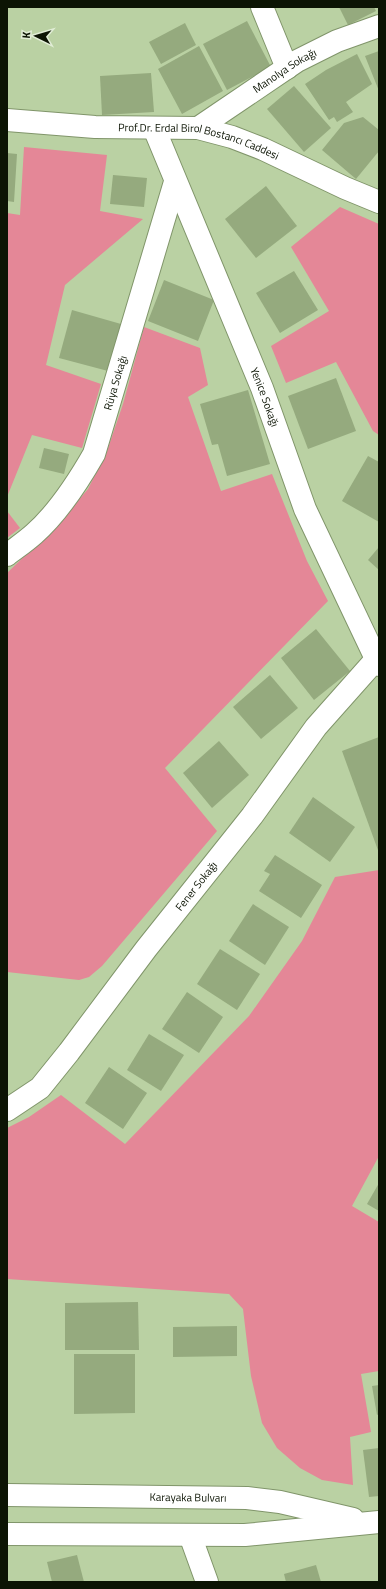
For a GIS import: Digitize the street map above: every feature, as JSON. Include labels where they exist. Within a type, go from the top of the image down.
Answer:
[{"type":"street","points":[[262,7],[286,68]]},
{"type":"street","name":"Manolya Sokağı","points":[[198,128],[286,68],[310,54],[337,41],[379,26]]},
{"type":"street","name":"Prof.Dr. Erdal Birol Bostancı Caddesi","points":[[7,120],[95,127],[198,128],[232,137],[263,149],[345,188],[379,202]]},
{"type":"street","name":"Yenice Sokağı","points":[[154,128],[262,388],[305,509],[378,660]]},
{"type":"street","name":"Rüya Sokağı","points":[[7,555],[35,534],[55,511],[76,486],[94,454],[176,182]]},
{"type":"street","name":"Fener Sokağı","points":[[7,1110],[40,1088],[146,949],[252,816],[316,727],[378,660]]},
{"type":"street","name":"Karayaka Bulvarı","points":[[7,1495],[246,1498],[280,1502],[372,1522]]},
{"type":"street","name":"Karayaka Bulvarı","points":[[7,1534],[246,1535],[372,1522]]},
{"type":"street","points":[[190,1534],[207,1582]]},
{"type":"shaded area","points":[[24,147],[107,155],[100,211],[143,219],[65,285],[46,365],[101,384],[82,448],[32,435],[7,497],[7,213],[20,215]]},
{"type":"shaded area","points":[[340,207],[379,224],[379,435],[373,431],[336,362],[286,383],[271,346],[329,311],[291,247]]},
{"type":"shaded area","points":[[144,327],[200,348],[208,385],[188,397],[221,491],[272,474],[307,561],[328,601],[165,768],[217,831],[102,966],[89,977],[79,980],[7,972],[7,573],[59,523],[88,489],[107,451],[123,404]]},
{"type":"shaded area","points":[[7,511],[20,528],[7,538]]},
{"type":"shaded area","points":[[379,870],[379,1156],[352,1206],[379,1222],[379,1371],[361,1374],[371,1432],[350,1437],[353,1485],[322,1480],[300,1468],[277,1448],[262,1423],[251,1376],[243,1309],[229,1294],[7,1279],[7,1128],[29,1117],[61,1095],[125,1144],[249,1016],[302,941],[335,877]]},
{"type":"building","points":[[339,7],[374,7],[376,11],[348,25]]},
{"type":"building","points":[[247,21],[271,67],[227,90],[203,44]]},
{"type":"building","points":[[185,23],[196,45],[161,64],[149,42]]},
{"type":"building","points":[[199,46],[223,91],[182,114],[158,69]]},
{"type":"building","points":[[379,51],[379,91],[365,56]]},
{"type":"building","points":[[357,54],[372,84],[346,102],[353,112],[337,122],[334,117],[329,120],[305,84],[326,70]]},
{"type":"building","points":[[151,73],[154,112],[102,115],[100,76]]},
{"type":"building","points":[[294,86],[331,128],[304,152],[267,109]]},
{"type":"building","points":[[363,117],[379,130],[379,151],[356,179],[322,150],[344,123]]},
{"type":"building","points":[[7,153],[17,154],[14,202],[7,201]]},
{"type":"building","points":[[113,175],[147,178],[144,207],[110,204]]},
{"type":"building","points":[[266,186],[297,226],[256,258],[225,219]]},
{"type":"building","points":[[294,271],[318,310],[280,333],[256,293]]},
{"type":"building","points":[[164,280],[214,300],[198,341],[148,321]]},
{"type":"building","points":[[72,310],[121,324],[108,371],[59,358]]},
{"type":"building","points":[[336,378],[356,431],[308,449],[288,396]]},
{"type":"building","points":[[248,390],[270,464],[227,476],[218,444],[212,445],[200,404]]},
{"type":"building","points":[[44,448],[69,454],[64,474],[39,468]]},
{"type":"building","points":[[368,456],[379,462],[379,522],[342,501]]},
{"type":"building","points":[[379,547],[379,570],[368,560]]},
{"type":"building","points":[[316,629],[350,671],[314,700],[281,658]]},
{"type":"building","points":[[270,675],[298,708],[261,739],[233,707]]},
{"type":"building","points":[[379,737],[379,853],[342,751]]},
{"type":"building","points":[[219,741],[249,775],[212,808],[183,773]]},
{"type":"building","points":[[313,797],[355,827],[330,862],[289,833]]},
{"type":"building","points":[[275,855],[322,885],[301,918],[259,891],[270,874],[264,871]]},
{"type":"building","points":[[253,904],[289,927],[265,965],[229,941]]},
{"type":"building","points":[[220,949],[260,974],[237,1010],[197,984]]},
{"type":"building","points":[[187,992],[223,1017],[199,1053],[162,1029]]},
{"type":"building","points":[[149,1034],[184,1055],[161,1091],[127,1070]]},
{"type":"building","points":[[109,1067],[147,1093],[123,1129],[85,1103]]},
{"type":"building","points":[[379,1183],[379,1211],[367,1204]]},
{"type":"building","points":[[138,1302],[139,1350],[65,1350],[65,1303]]},
{"type":"building","points":[[237,1326],[237,1356],[173,1357],[173,1327]]},
{"type":"building","points":[[74,1354],[135,1354],[135,1413],[74,1414]]},
{"type":"building","points":[[379,1385],[379,1414],[377,1415],[372,1386]]},
{"type":"building","points":[[379,1448],[379,1496],[369,1497],[363,1450]]},
{"type":"building","points":[[77,1555],[84,1582],[52,1582],[47,1562]]},
{"type":"building","points":[[316,1565],[321,1582],[286,1582],[284,1574]]}]
